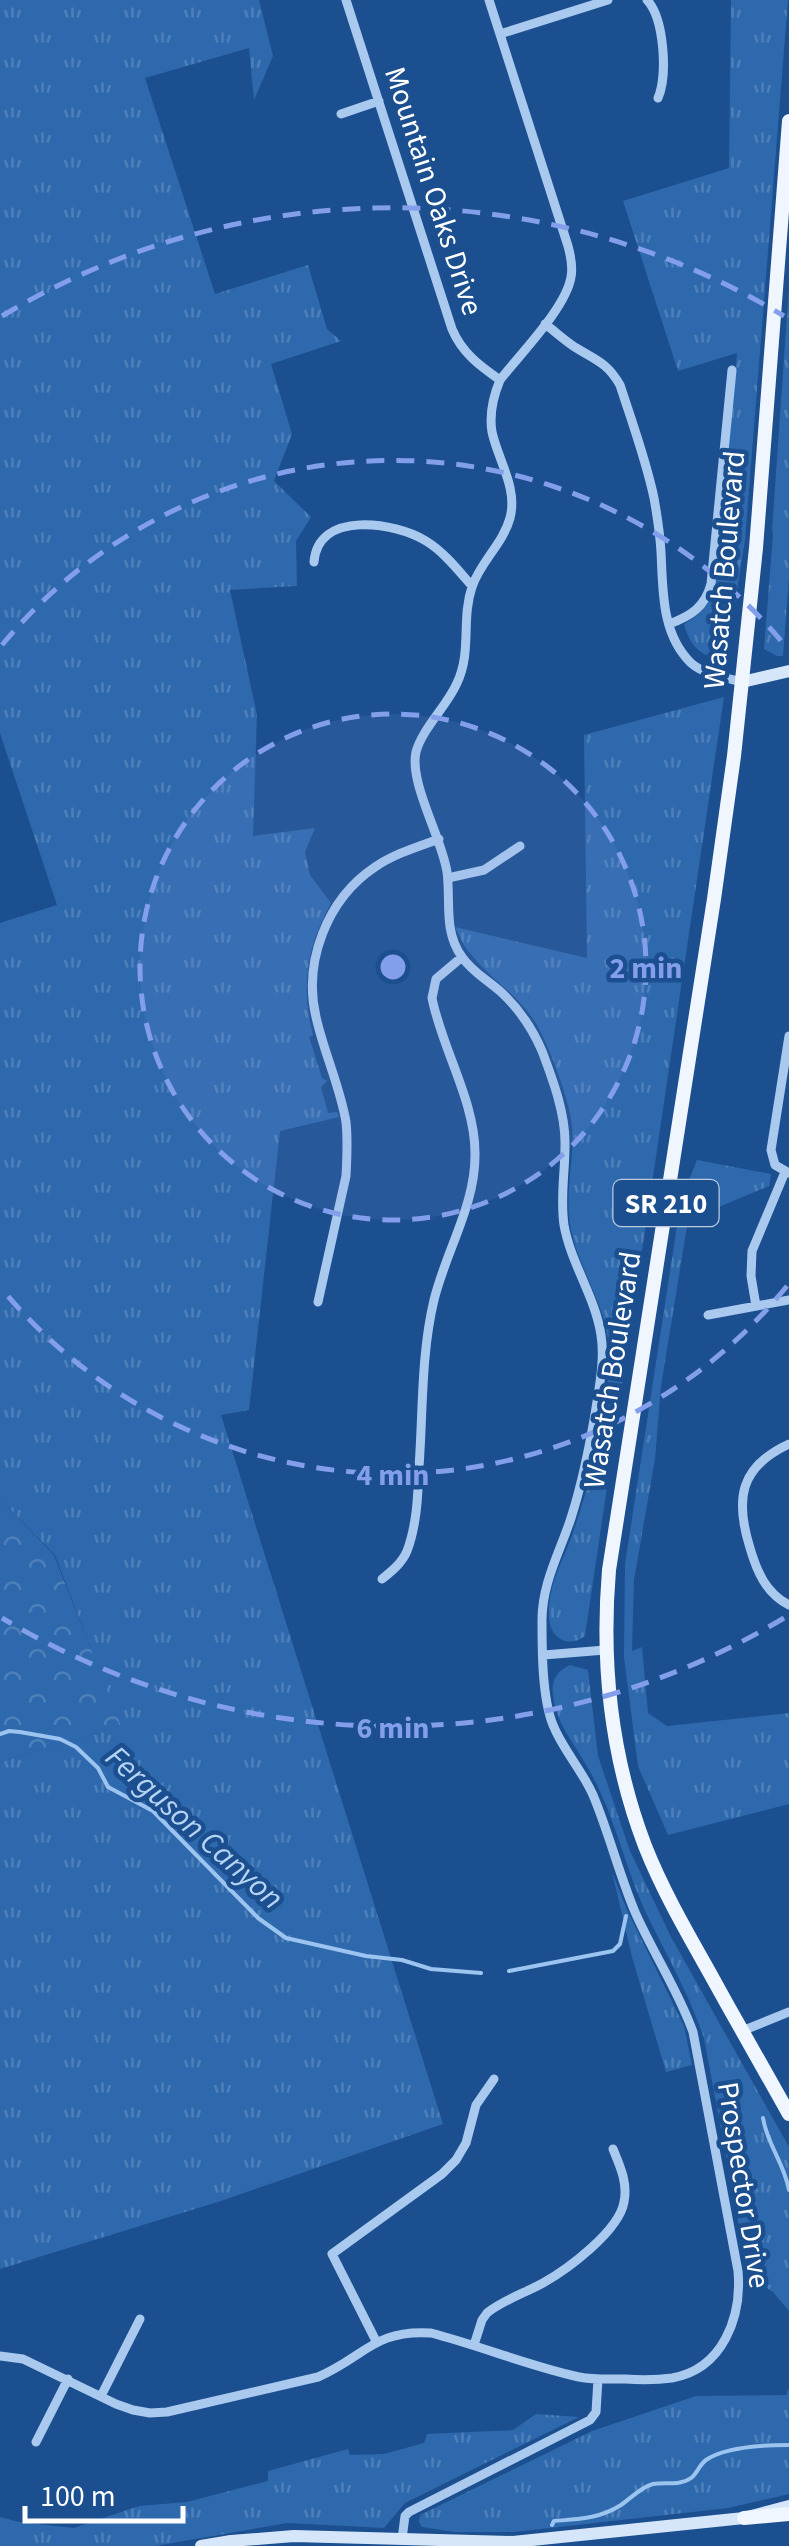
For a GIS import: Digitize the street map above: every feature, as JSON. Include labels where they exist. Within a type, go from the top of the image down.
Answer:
[{"type":"main road","name":"Wasatch Boulevard","points":[[789,121],[742,682],[724,828],[612,1552],[605,1650],[615,1740],[640,1832],[676,1914],[789,2114]]},
{"type":"main road","points":[[742,682],[789,672]]},
{"type":"main road","points":[[744,2518],[789,2506]]},
{"type":"main road","points":[[200,2546],[294,2536],[513,2542],[789,2514]]},
{"type":"street","name":"Mountain Oaks Drive","points":[[346,0],[458,343],[500,380]]},
{"type":"street","points":[[382,1579],[406,1552],[413,1528],[428,1334],[440,1278],[467,1203],[475,1166],[473,1130],[432,998],[436,979],[462,957],[452,940],[448,878],[418,780],[416,750],[464,667],[472,586],[501,540],[513,508],[491,421],[500,380],[545,324],[571,282],[572,259],[489,0]]},
{"type":"street","points":[[500,34],[608,0]]},
{"type":"street","points":[[648,0],[659,22],[664,76],[658,98]]},
{"type":"street","points":[[341,114],[379,102]]},
{"type":"street","points":[[545,324],[612,371],[654,498],[669,624],[690,662],[742,682]]},
{"type":"street","points":[[669,624],[691,615],[708,597],[732,370]]},
{"type":"street","points":[[314,562],[314,550],[330,532],[362,524],[383,526],[424,540],[440,551],[472,586]]},
{"type":"street","points":[[318,1302],[347,1156],[343,1109],[312,998],[319,942],[348,890],[374,868],[439,839]]},
{"type":"street","points":[[448,878],[484,870],[520,846]]},
{"type":"street","name":"Prospector Drive","points":[[0,2356],[23,2359],[133,2410],[168,2412],[318,2377],[376,2342],[413,2332],[432,2333],[579,2376],[674,2377],[702,2366],[726,2340],[737,2308],[739,2290],[693,2032],[637,1915],[588,1784],[554,1728],[547,1706],[544,1594],[585,1470],[602,1374],[596,1314],[568,1246],[562,1202],[565,1129],[542,1051],[519,1012],[462,957]]},
{"type":"street","points":[[756,1306],[752,1251],[787,1172],[776,1165],[771,1150],[789,1036]]},
{"type":"street","points":[[708,1315],[789,1300]]},
{"type":"street","points":[[789,1444],[772,1452],[749,1477],[741,1516],[760,1578],[789,1605]]},
{"type":"street","points":[[544,1655],[605,1650]]},
{"type":"street","points":[[742,2031],[789,2012]]},
{"type":"street","points":[[376,2342],[332,2254],[456,2160],[466,2143],[476,2105],[494,2079]]},
{"type":"street","points":[[474,2346],[488,2313],[549,2280],[618,2220],[625,2200],[625,2184],[613,2149]]},
{"type":"street","points":[[100,2396],[140,2319]]},
{"type":"street","points":[[36,2442],[68,2379]]},
{"type":"street","points":[[402,2539],[403,2524],[410,2512],[590,2420],[598,2402],[598,2379]]},
{"type":"green space","points":[[0,0],[259,0],[273,56],[254,100],[249,48],[145,78],[215,294],[308,265],[327,329],[341,341],[271,364],[292,434],[274,481],[311,517],[296,541],[297,586],[230,590],[257,715],[253,836],[315,828],[305,852],[310,875],[331,903],[311,951],[307,1000],[313,1035],[309,1037],[322,1078],[327,1081],[321,1087],[328,1113],[337,1112],[339,1117],[280,1131],[249,1410],[221,1415],[443,2124],[221,2201],[0,2269],[0,1762],[120,1726],[55,1555],[0,1499],[0,923],[57,905],[0,733]]},
{"type":"green space","points":[[731,0],[788,0],[745,540],[728,648],[721,658],[707,656],[697,648],[684,624],[702,610],[715,590],[737,353],[678,371],[623,201],[729,168]]},
{"type":"green space","points":[[789,287],[789,577],[783,656],[777,656],[764,649]]},
{"type":"green space","points":[[724,697],[585,1636],[567,1641],[557,1636],[550,1625],[550,1597],[596,1451],[608,1382],[609,1344],[570,1224],[572,1125],[558,1074],[530,1015],[465,947],[455,927],[587,958],[584,735]]},
{"type":"green space","points":[[697,1160],[771,1174],[769,1186],[688,1220],[634,1580],[632,1651],[642,1647],[648,1713],[667,1726],[789,1713],[789,1804],[668,1835],[638,1766],[624,1657],[625,1564],[681,1200]]},
{"type":"green space","points":[[0,1499],[54,1555],[121,1726],[0,1762]]},
{"type":"green space","points":[[570,1665],[588,1670],[598,1756],[630,1851],[671,1937],[789,2147],[789,2311],[773,2292],[748,2275],[704,2038],[640,1900],[601,1794],[557,1714],[554,1680]]},
{"type":"green space","points":[[612,1872],[684,2026],[692,2065],[666,2072]]},
{"type":"green space","points":[[789,2388],[789,2494],[728,2508],[514,2532],[454,2532],[422,2527],[419,2522],[420,2515],[592,2431],[696,2396],[786,2395]]},
{"type":"green space","points":[[536,2414],[579,2417],[405,2503],[384,2528],[287,2523],[155,2546],[0,2546],[0,2517],[74,2528],[139,2506],[187,2502],[268,2481],[268,2471],[348,2449],[350,2455],[384,2454],[424,2443],[427,2434],[513,2430]]},
{"type":"waterway","name":"Ferguson Canyon","points":[[0,1734],[20,1732],[60,1739],[76,1747],[98,1768],[108,1787],[153,1811],[258,1918],[286,1938],[431,1969],[481,1973]]},
{"type":"waterway","name":"Ferguson Canyon","points":[[509,1971],[613,1951],[620,1944],[626,1916]]},
{"type":"waterway","points":[[763,2118],[789,2190]]},
{"type":"waterway","points":[[552,2525],[554,2521],[605,2513],[653,2484],[687,2480],[706,2460],[724,2452],[789,2445]]}]
